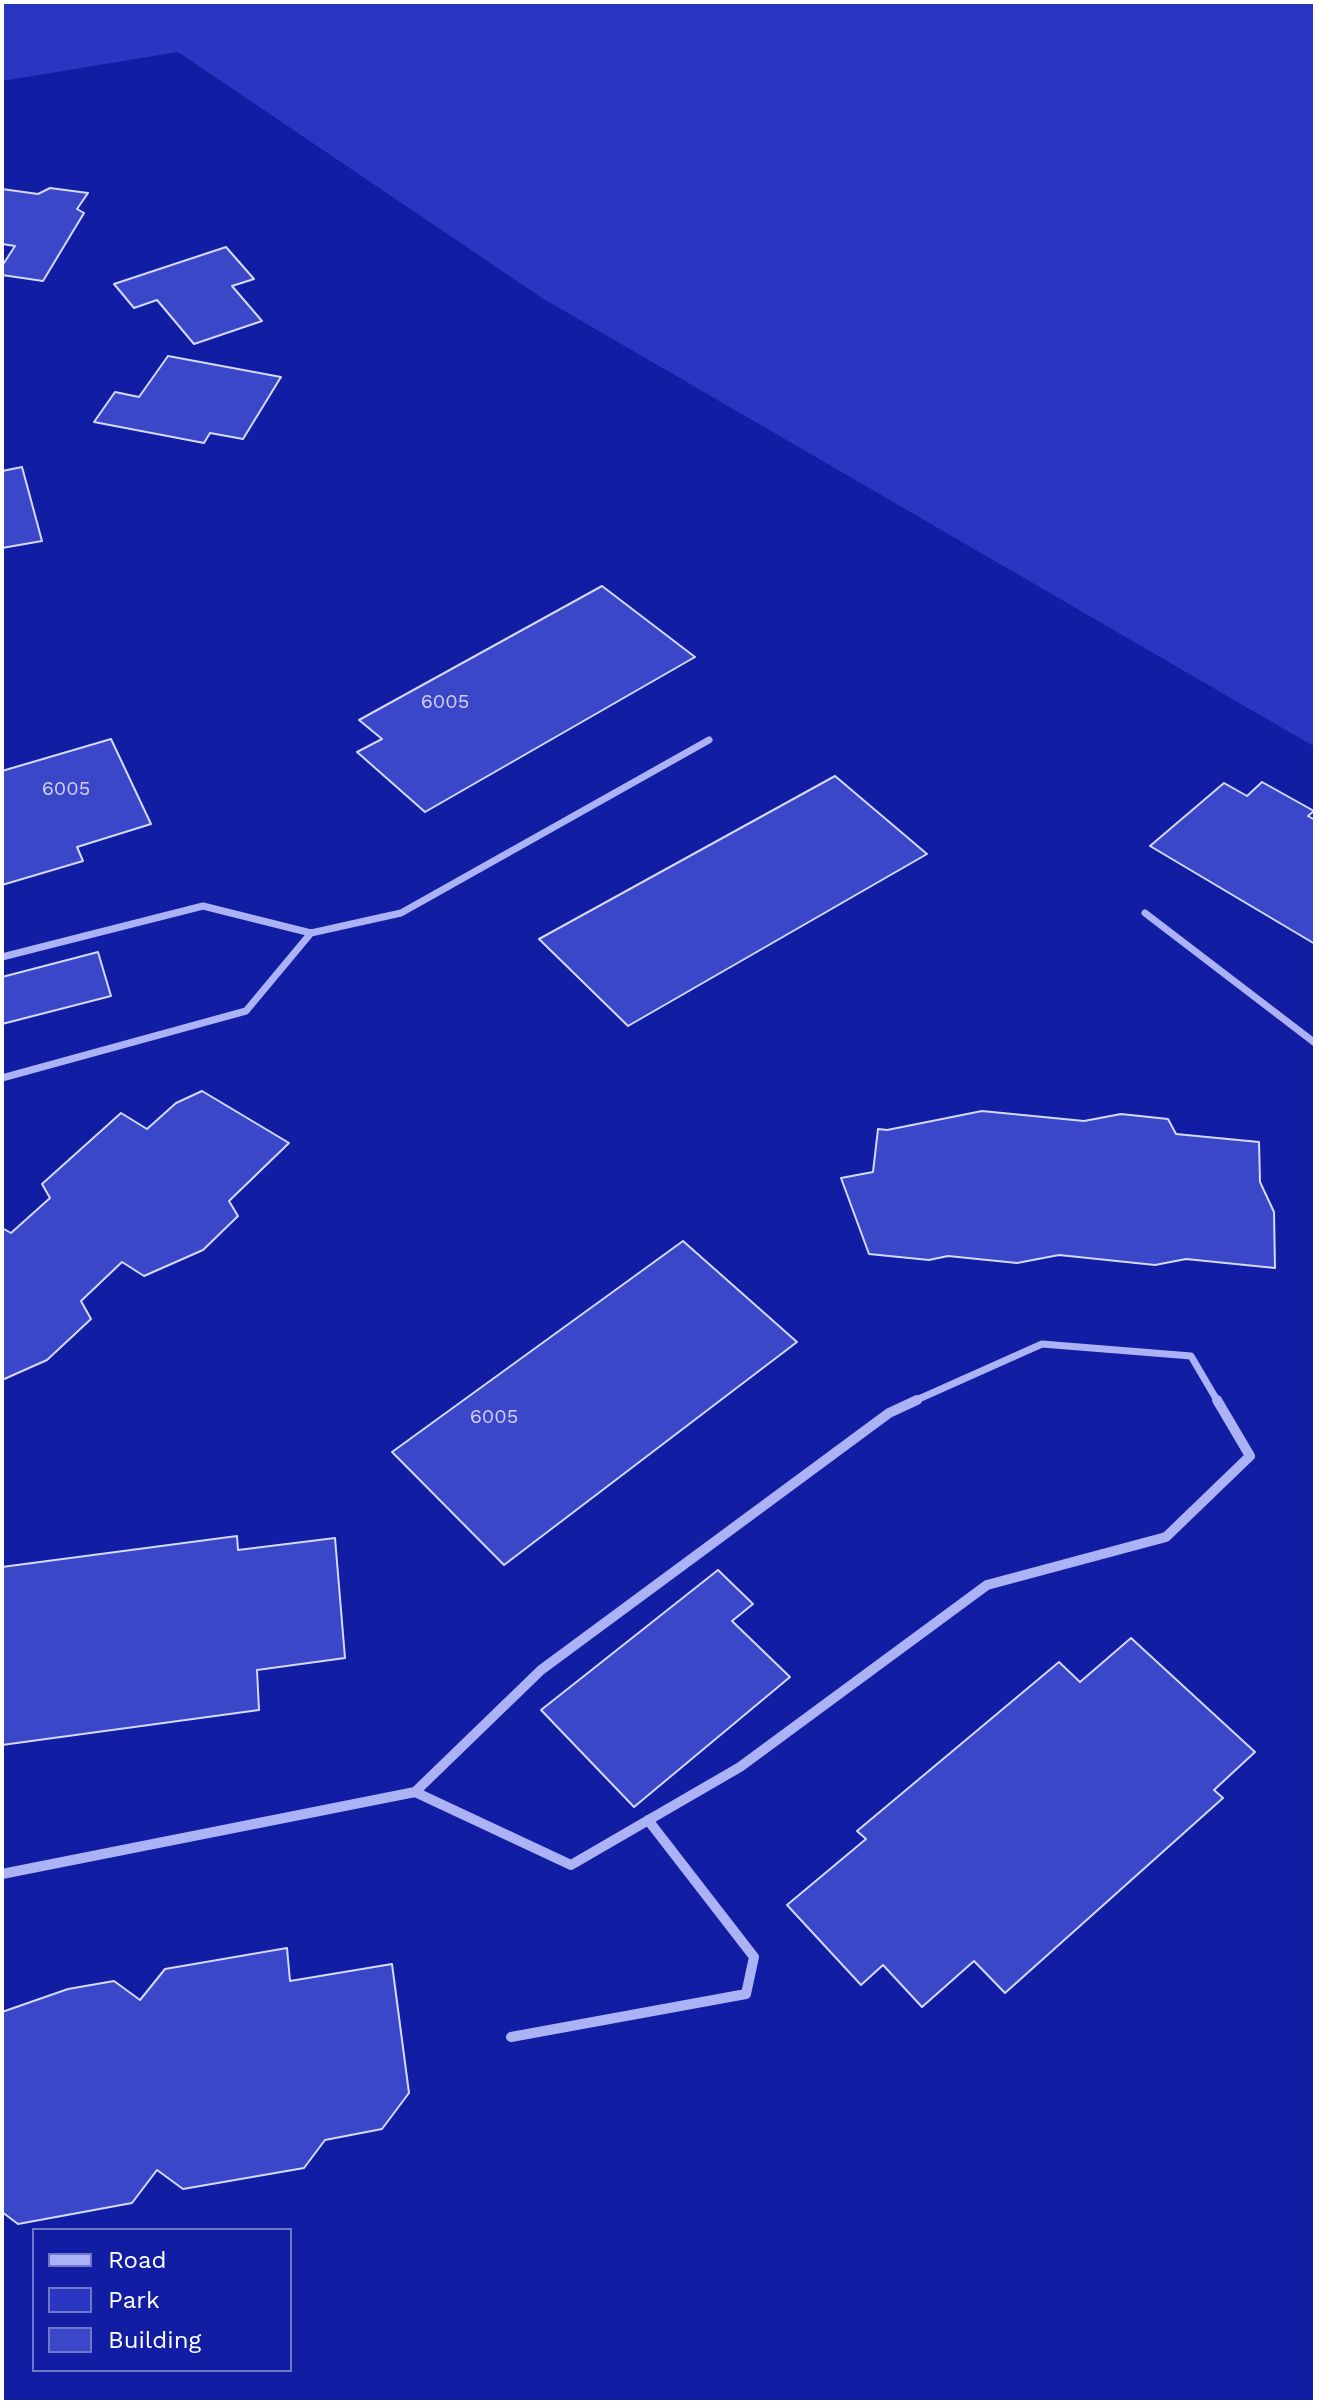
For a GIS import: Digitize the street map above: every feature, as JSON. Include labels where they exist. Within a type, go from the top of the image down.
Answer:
[{"type":"street","points":[[2,957],[203,906],[311,933],[401,913],[709,740]]},
{"type":"street","points":[[1145,913],[1315,1043]]},
{"type":"street","points":[[2,1078],[246,1011],[311,933]]},
{"type":"street","points":[[2,1874],[415,1792],[541,1670],[889,1413],[1042,1344],[1191,1356],[1250,1456],[1166,1537],[987,1585],[740,1767],[571,1865],[415,1792]]},
{"type":"street","points":[[511,2037],[746,1994],[754,1957],[648,1820]]},
{"type":"green space","points":[[2,2],[1315,2],[1315,747],[542,298],[178,52],[2,81]]},
{"type":"building","points":[[50,188],[88,193],[77,209],[84,213],[43,281],[2,275],[2,266],[15,246],[2,244],[2,189],[38,194]]},
{"type":"building","points":[[226,247],[254,279],[232,286],[262,321],[194,344],[157,300],[134,308],[114,284]]},
{"type":"building","points":[[168,356],[281,377],[243,439],[210,433],[204,443],[94,422],[115,392],[139,397]]},
{"type":"building","points":[[22,467],[42,541],[2,548],[2,471]]},
{"type":"building","points":[[602,586],[695,657],[425,812],[357,752],[382,739],[359,720]]},
{"type":"building","points":[[111,739],[151,824],[77,847],[83,861],[2,885],[2,771]]},
{"type":"building","points":[[835,776],[927,854],[628,1026],[539,939]]},
{"type":"building","points":[[1262,782],[1314,811],[1308,816],[1315,820],[1315,944],[1150,846],[1224,783],[1247,796]]},
{"type":"building","points":[[98,952],[111,996],[2,1024],[2,977]]},
{"type":"building","points":[[202,1091],[289,1143],[229,1201],[238,1216],[203,1250],[144,1276],[122,1262],[81,1301],[91,1319],[47,1360],[2,1380],[2,1228],[11,1233],[50,1198],[42,1184],[121,1113],[147,1129],[176,1103]]},
{"type":"building","points":[[982,1111],[1084,1121],[1121,1114],[1168,1119],[1176,1134],[1259,1142],[1260,1182],[1274,1212],[1275,1268],[1186,1259],[1155,1265],[1059,1255],[1017,1263],[948,1256],[929,1260],[869,1254],[841,1178],[873,1172],[878,1129],[887,1130]]},
{"type":"building","points":[[683,1241],[797,1342],[504,1565],[392,1452]]},
{"type":"building","points":[[237,1536],[238,1550],[335,1538],[345,1658],[257,1670],[259,1710],[2,1745],[2,1567]]},
{"type":"building","points":[[718,1570],[753,1604],[732,1621],[790,1677],[634,1807],[541,1710]]},
{"type":"building","points":[[1131,1638],[1255,1752],[1214,1790],[1223,1798],[1005,1993],[974,1961],[922,2007],[883,1965],[861,1985],[787,1905],[866,1839],[857,1831],[1059,1662],[1080,1682]]},
{"type":"building","points":[[287,1948],[290,1981],[392,1964],[409,2093],[382,2129],[325,2140],[304,2168],[183,2189],[157,2170],[132,2203],[18,2224],[2,2212],[2,2012],[68,1989],[114,1981],[140,2000],[165,1969]]}]
